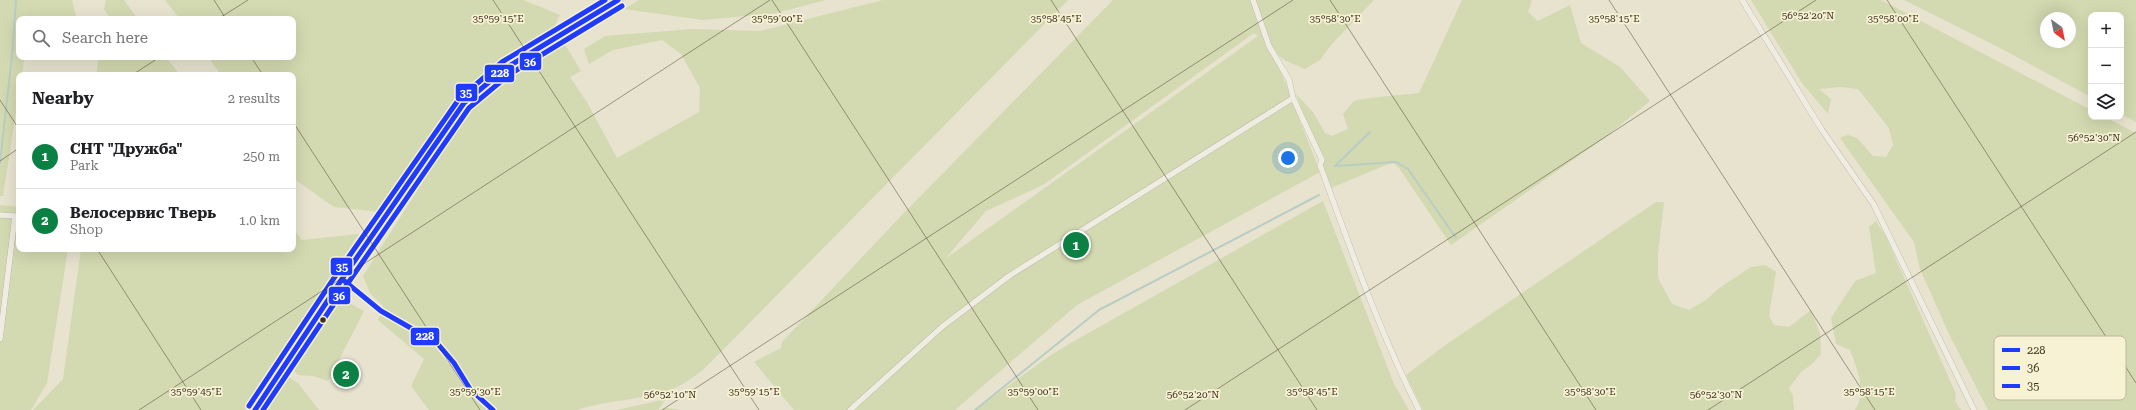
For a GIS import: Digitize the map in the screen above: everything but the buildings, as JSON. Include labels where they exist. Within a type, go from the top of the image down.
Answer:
[{"type":"main road","points":[[255,410],[342,279],[458,110],[470,97],[506,68],[618,0]]},
{"type":"street","points":[[1253,0],[1269,46],[1289,80],[1293,98],[1322,160],[1320,165],[1373,309],[1400,373],[1419,410]]},
{"type":"street","points":[[1742,0],[1822,130],[1874,204],[1974,410]]},
{"type":"street","points":[[850,410],[944,326],[1009,276],[1293,98]]},
{"type":"street","points":[[0,215],[15,216],[0,339]]},
{"type":"street","points":[[342,279],[381,311],[437,343],[454,364],[470,389],[493,410]]},
{"type":"green space","points":[[0,0],[72,0],[76,16],[16,16],[16,60],[26,60],[24,61],[22,72],[16,72],[16,112],[3,196],[0,196]]},
{"type":"green space","points":[[106,0],[124,0],[136,16],[109,16],[104,9]]},
{"type":"green space","points":[[165,0],[523,0],[560,15],[548,39],[492,68],[457,95],[381,212],[334,207],[296,180],[296,72],[219,72],[210,60],[296,60],[296,16],[178,16]]},
{"type":"green space","points":[[639,0],[826,0],[776,13],[703,20],[624,9]]},
{"type":"green space","points":[[883,0],[1068,0],[703,370],[687,381],[665,392],[640,398],[589,406],[577,410],[429,410],[411,386],[424,359],[378,320],[383,306],[370,293],[363,276],[469,109],[511,77],[564,43],[581,71],[570,77],[588,104],[617,158],[699,112],[700,88],[681,54],[662,40],[613,50],[589,64],[584,49],[605,36],[693,29],[760,31]]},
{"type":"green space","points":[[1113,0],[1374,0],[1331,45],[1320,60],[1305,69],[1286,61],[1273,51],[1320,172],[1077,305],[955,410],[794,410],[754,362],[781,348],[782,342],[902,215]],"holes":[[[1254,33],[1258,36],[945,259],[986,211],[1043,185]]]},
{"type":"green space","points":[[1462,0],[1532,0],[1528,12],[1538,21],[1570,5],[1581,43],[1620,67],[1650,101],[1603,139],[1451,245],[1399,168],[1393,162],[1331,188],[1296,94],[1313,112],[1325,133],[1332,136],[1348,129],[1343,114],[1354,101],[1419,93]]},
{"type":"green space","points":[[1751,0],[1881,0],[2088,108],[2088,120],[2111,120],[2136,133],[2136,410],[1988,410],[1949,334],[1920,269],[1914,242],[1840,138],[1848,135],[1857,138],[1873,156],[1886,157],[1893,145],[1889,128],[1858,89],[1840,87],[1819,89],[1831,99],[1828,114],[1802,83]]},
{"type":"green space","points":[[1904,0],[2136,0],[2136,122],[2124,116],[2124,12],[2088,12],[2088,95],[1998,47]]},
{"type":"green space","points":[[98,60],[168,60],[178,72],[96,72]]},
{"type":"green space","points":[[1323,201],[1394,384],[1409,410],[975,410],[1048,357],[1069,344]]},
{"type":"green space","points":[[1656,202],[1664,202],[1658,253],[1658,278],[1672,304],[1689,310],[1706,300],[1718,289],[1751,267],[1765,265],[1776,272],[1769,316],[1774,325],[1789,327],[1811,310],[1820,333],[1821,354],[1813,363],[1801,372],[1789,388],[1793,396],[1794,410],[1423,410],[1406,375],[1444,346]]},
{"type":"green space","points":[[0,205],[16,207],[16,252],[68,252],[47,383],[31,410],[0,410]]},
{"type":"green space","points":[[1876,221],[1886,237],[1956,394],[1955,401],[1961,410],[1855,410],[1859,403],[1861,388],[1858,372],[1850,350],[1836,344],[1831,318],[1855,281],[1876,273],[1869,227]]},
{"type":"green space","points":[[296,232],[302,240],[359,234],[245,410],[33,410],[63,379],[81,252],[296,252]]},
{"type":"green space","points":[[336,299],[342,299],[364,311],[328,381],[313,376],[298,375],[290,367]]},
{"type":"green space","points":[[285,375],[298,383],[319,410],[263,410]]},
{"type":"green space","points":[[666,399],[658,410],[617,410]]},
{"type":"green space","points":[[667,408],[680,410],[658,410]]},
{"type":"waterway","points":[[0,163],[12,56],[16,0]]},
{"type":"waterway","points":[[1370,132],[1335,166],[1396,162],[1408,169],[1456,238]]},
{"type":"waterway","points":[[975,410],[1099,310],[1319,195]]},
{"type":"transit line","name":"35","points":[[249,406],[336,275],[459,99],[502,62],[605,0]]},
{"type":"transit line","name":"228","points":[[255,410],[342,279],[464,103],[506,68],[618,0]]},
{"type":"transit line","name":"36","points":[[263,410],[348,283],[469,108],[510,74],[622,6]]},
{"type":"transit line","name":"228","points":[[342,279],[381,311],[437,343],[454,363],[470,389],[493,410]]},
{"type":"place","name":"СНТ \"Дружба\"","points":[[1076,245]]},
{"type":"place","name":"Велосервис Тверь","points":[[346,374]]}]
